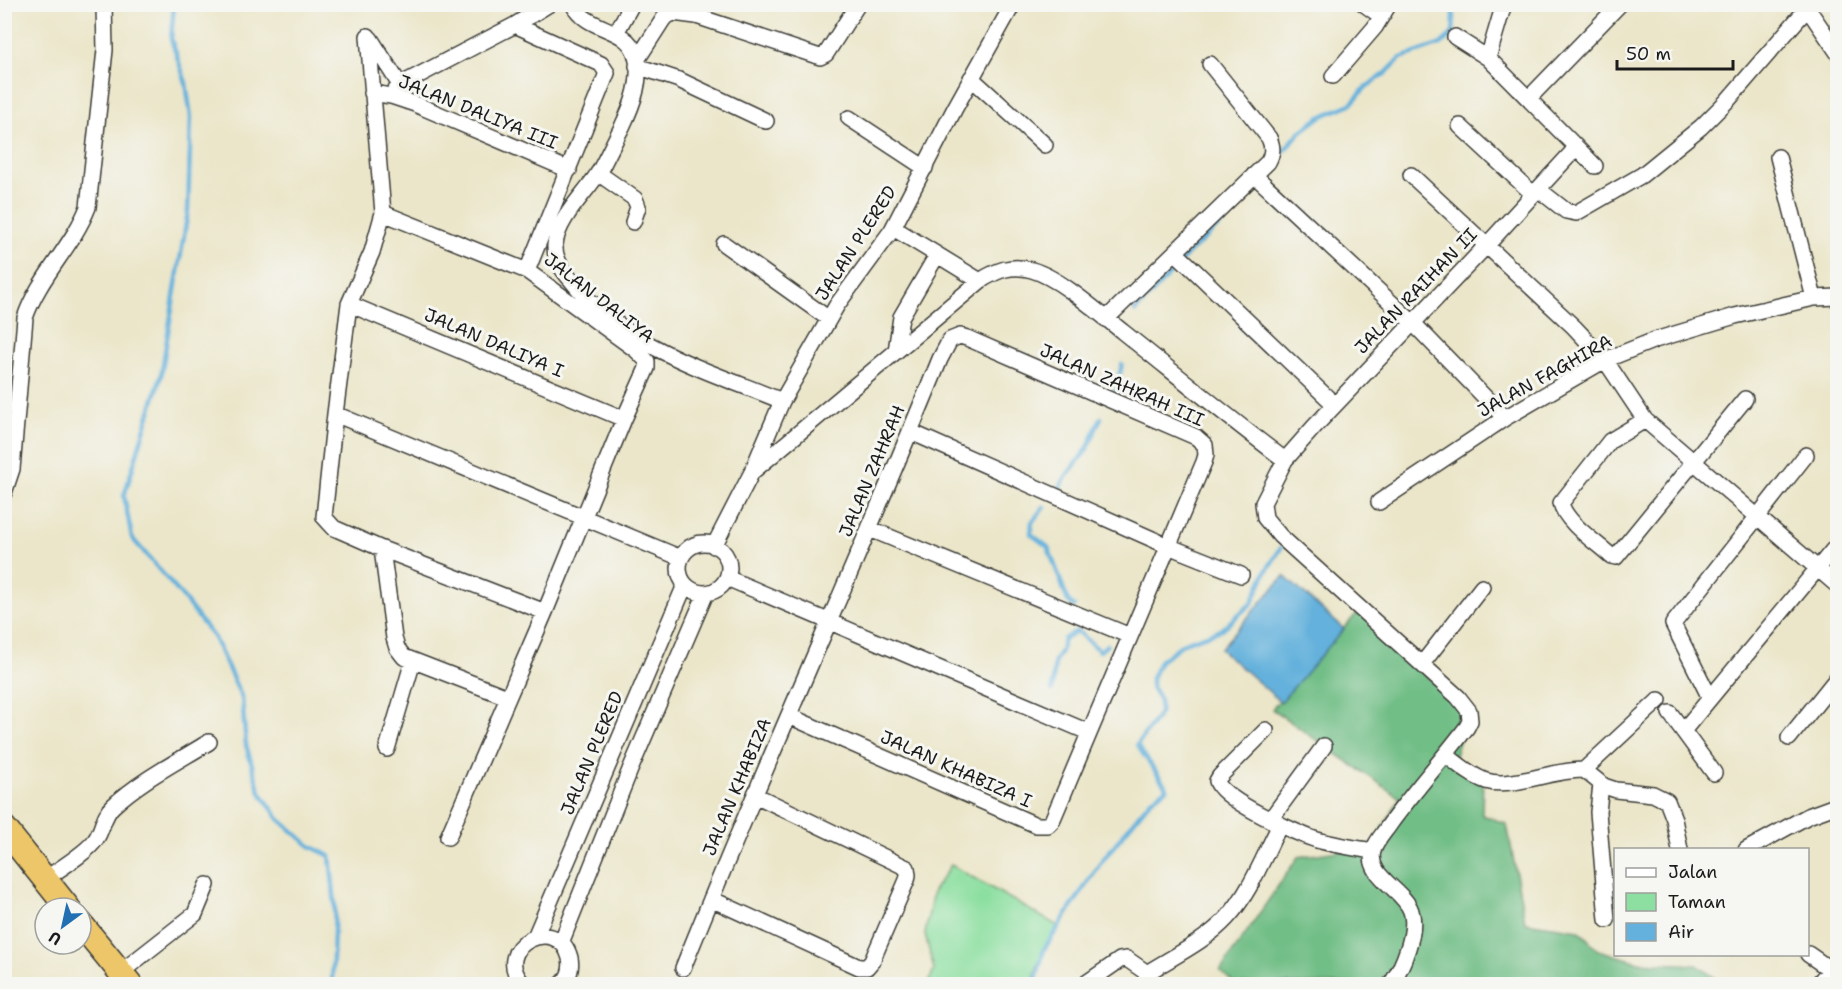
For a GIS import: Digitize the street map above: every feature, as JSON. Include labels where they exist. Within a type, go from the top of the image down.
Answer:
[{"type":"highway","points":[[4,828],[58,896]]},
{"type":"highway","points":[[93,939],[125,978]]},
{"type":"street","points":[[4,493],[12,469],[26,318],[34,297],[81,223],[88,207],[105,50],[104,4]]},
{"type":"street","points":[[545,612],[382,549],[334,528],[324,517],[349,304],[372,252],[383,213],[368,36],[395,91],[549,4]]},
{"type":"street","points":[[573,4],[582,18],[616,33],[629,42],[636,54],[637,86],[631,106],[598,173],[558,232],[555,245],[560,266],[580,292],[617,324],[658,351],[782,401]]},
{"type":"street","points":[[616,33],[632,4]]},
{"type":"street","points":[[637,63],[664,18],[673,13],[696,16],[820,57],[826,54],[858,4]]},
{"type":"street","name":"JALAN PLERED","points":[[714,546],[752,472],[782,401],[829,319],[892,230],[1012,4]]},
{"type":"street","points":[[1333,76],[1385,10],[1364,4]]},
{"type":"street","points":[[1488,58],[1504,4]]},
{"type":"street","points":[[1529,98],[1620,4]]},
{"type":"street","points":[[1460,126],[1536,191],[1566,211],[1576,213],[1642,175],[1674,149],[1728,100],[1809,7],[1838,53]]},
{"type":"street","name":"JALAN DALIYA","points":[[448,837],[647,368],[647,361],[636,350],[527,271],[607,77],[606,69],[601,64],[515,25]]},
{"type":"street","points":[[1455,37],[1488,58],[1595,166]]},
{"type":"street","points":[[637,63],[766,121]]},
{"type":"street","points":[[1106,319],[1177,254],[1268,162],[1272,146],[1269,138],[1210,64]]},
{"type":"street","points":[[972,78],[1045,145]]},
{"type":"street","name":"JALAN DALIYA III","points":[[372,93],[395,91],[569,170]]},
{"type":"street","points":[[849,118],[925,168]]},
{"type":"street","name":"JALAN RAIHAN II","points":[[1422,664],[1280,536],[1265,518],[1262,510],[1263,503],[1286,460],[1576,148]]},
{"type":"street","points":[[1778,157],[1814,298]]},
{"type":"street","points":[[598,173],[635,199],[638,207],[633,222]]},
{"type":"street","points":[[1411,175],[1574,327],[1605,360],[1644,420],[1838,586]]},
{"type":"street","points":[[1255,177],[1413,323],[1505,418]]},
{"type":"street","points":[[383,213],[527,271]]},
{"type":"street","points":[[900,232],[980,281]]},
{"type":"street","points":[[724,244],[829,319]]},
{"type":"street","points":[[1177,254],[1335,405]]},
{"type":"street","points":[[896,351],[901,317],[937,255]]},
{"type":"street","points":[[752,472],[980,281],[1007,267],[1032,270],[1050,278],[1286,460]]},
{"type":"street","name":"JALAN FAGHIRA","points":[[1379,502],[1505,418],[1605,360],[1655,340],[1736,316],[1814,298],[1838,297]]},
{"type":"street","name":"JALAN DALIYA I","points":[[349,304],[624,419]]},
{"type":"street","name":"JALAN ZAHRAH","points":[[828,622],[870,529],[945,349],[954,337]]},
{"type":"street","name":"JALAN ZAHRAH III","points":[[954,337],[967,338],[1202,441],[1207,450],[1206,455],[1168,546]]},
{"type":"street","points":[[1644,420],[1610,441],[1561,503],[1563,511],[1574,524],[1611,556],[1616,557],[1745,399]]},
{"type":"street","points":[[335,414],[681,558]]},
{"type":"street","points":[[911,432],[1168,546],[1241,575]]},
{"type":"street","points":[[1710,698],[1672,624],[1806,455]]},
{"type":"street","points":[[870,529],[1130,636]]},
{"type":"street","points":[[705,543],[714,546],[722,551],[727,560],[729,569],[727,578],[722,586],[706,593],[694,591],[681,577],[679,567],[681,558],[695,545],[705,543]]},
{"type":"street","points":[[1683,731],[1838,543]]},
{"type":"street","points":[[727,578],[1088,732],[1168,546]]},
{"type":"street","points":[[382,549],[394,638],[397,648],[404,657],[507,697]]},
{"type":"street","name":"JALAN PLERED","points":[[535,937],[686,585]]},
{"type":"street","points":[[1391,984],[1404,962],[1413,919],[1407,903],[1375,868],[1372,859],[1373,851],[1400,810],[1446,755],[1470,721],[1466,706],[1422,664],[1482,587]]},
{"type":"street","points":[[561,944],[630,770],[706,593]]},
{"type":"street","name":"JALAN KHABIZA","points":[[683,968],[828,622]]},
{"type":"street","points":[[387,749],[413,661]]},
{"type":"street","points":[[1789,738],[1838,677]]},
{"type":"street","points":[[1446,755],[1472,774],[1486,781],[1502,783],[1548,773],[1584,770],[1659,700]]},
{"type":"street","points":[[1670,713],[1714,773]]},
{"type":"street","name":"JALAN KHABIZA I","points":[[789,716],[1044,827],[1052,821],[1088,732]]},
{"type":"street","points":[[1266,730],[1220,776],[1217,785],[1242,804],[1275,822],[1318,840],[1373,851]]},
{"type":"street","points":[[45,879],[92,844],[104,818],[113,807],[162,771],[209,742]]},
{"type":"street","points":[[1086,984],[1120,960],[1127,959],[1151,979],[1230,916],[1249,885],[1275,822],[1324,746]]},
{"type":"street","points":[[610,762],[630,770]]},
{"type":"street","points":[[1584,770],[1600,784],[1616,790],[1653,794],[1667,801],[1674,819],[1680,848]]},
{"type":"street","points":[[1600,784],[1598,812],[1607,920]]},
{"type":"street","points":[[711,899],[863,968],[870,965],[872,961],[907,880],[907,868],[755,795]]},
{"type":"street","points":[[1748,848],[1808,816],[1838,805]]},
{"type":"street","points":[[125,978],[192,917],[201,904],[207,885]]},
{"type":"street","points":[[523,984],[515,973],[514,961],[517,950],[525,942],[544,936],[554,938],[568,952],[571,962],[565,983]]},
{"type":"street","points":[[1809,954],[1834,965],[1818,984]]},
{"type":"green space","points":[[1359,611],[1467,715],[1454,759],[1483,777],[1482,815],[1507,824],[1525,922],[1579,930],[1598,950],[1614,956],[1639,962],[1697,965],[1724,984],[1235,984],[1220,971],[1298,857],[1372,846],[1400,798],[1272,709]]},
{"type":"green space","points":[[951,865],[1058,926],[1037,966],[1033,984],[928,984],[934,970],[925,934],[933,891]]},
{"type":"water","points":[[1284,576],[1344,629],[1281,702],[1220,649]]},
{"type":"waterway","points":[[174,4],[171,39],[186,83],[191,117],[188,211],[161,376],[124,496],[132,538],[214,638],[242,698],[246,745],[260,792],[279,819],[310,846],[330,856],[335,905],[332,984]]},
{"type":"waterway","points":[[1275,161],[1300,132],[1320,117],[1351,104],[1366,87],[1385,74],[1401,58],[1441,44],[1453,33],[1454,16],[1451,4]]},
{"type":"waterway","points":[[1135,311],[1190,252],[1226,219],[1258,181]]},
{"type":"waterway","points":[[1114,398],[1122,364]]},
{"type":"waterway","points":[[1058,493],[1067,475],[1087,449],[1101,418]]},
{"type":"waterway","points":[[1044,507],[1032,522],[1031,534],[1048,547],[1068,601],[1074,606]]},
{"type":"waterway","points":[[1035,984],[1044,949],[1101,862],[1150,801],[1167,788],[1137,745],[1160,713],[1160,700],[1152,687],[1152,678],[1160,661],[1184,643],[1221,630],[1252,603],[1265,573],[1281,548]]},
{"type":"waterway","points":[[1052,690],[1055,661],[1064,639],[1077,631],[1100,651],[1107,645]]}]
